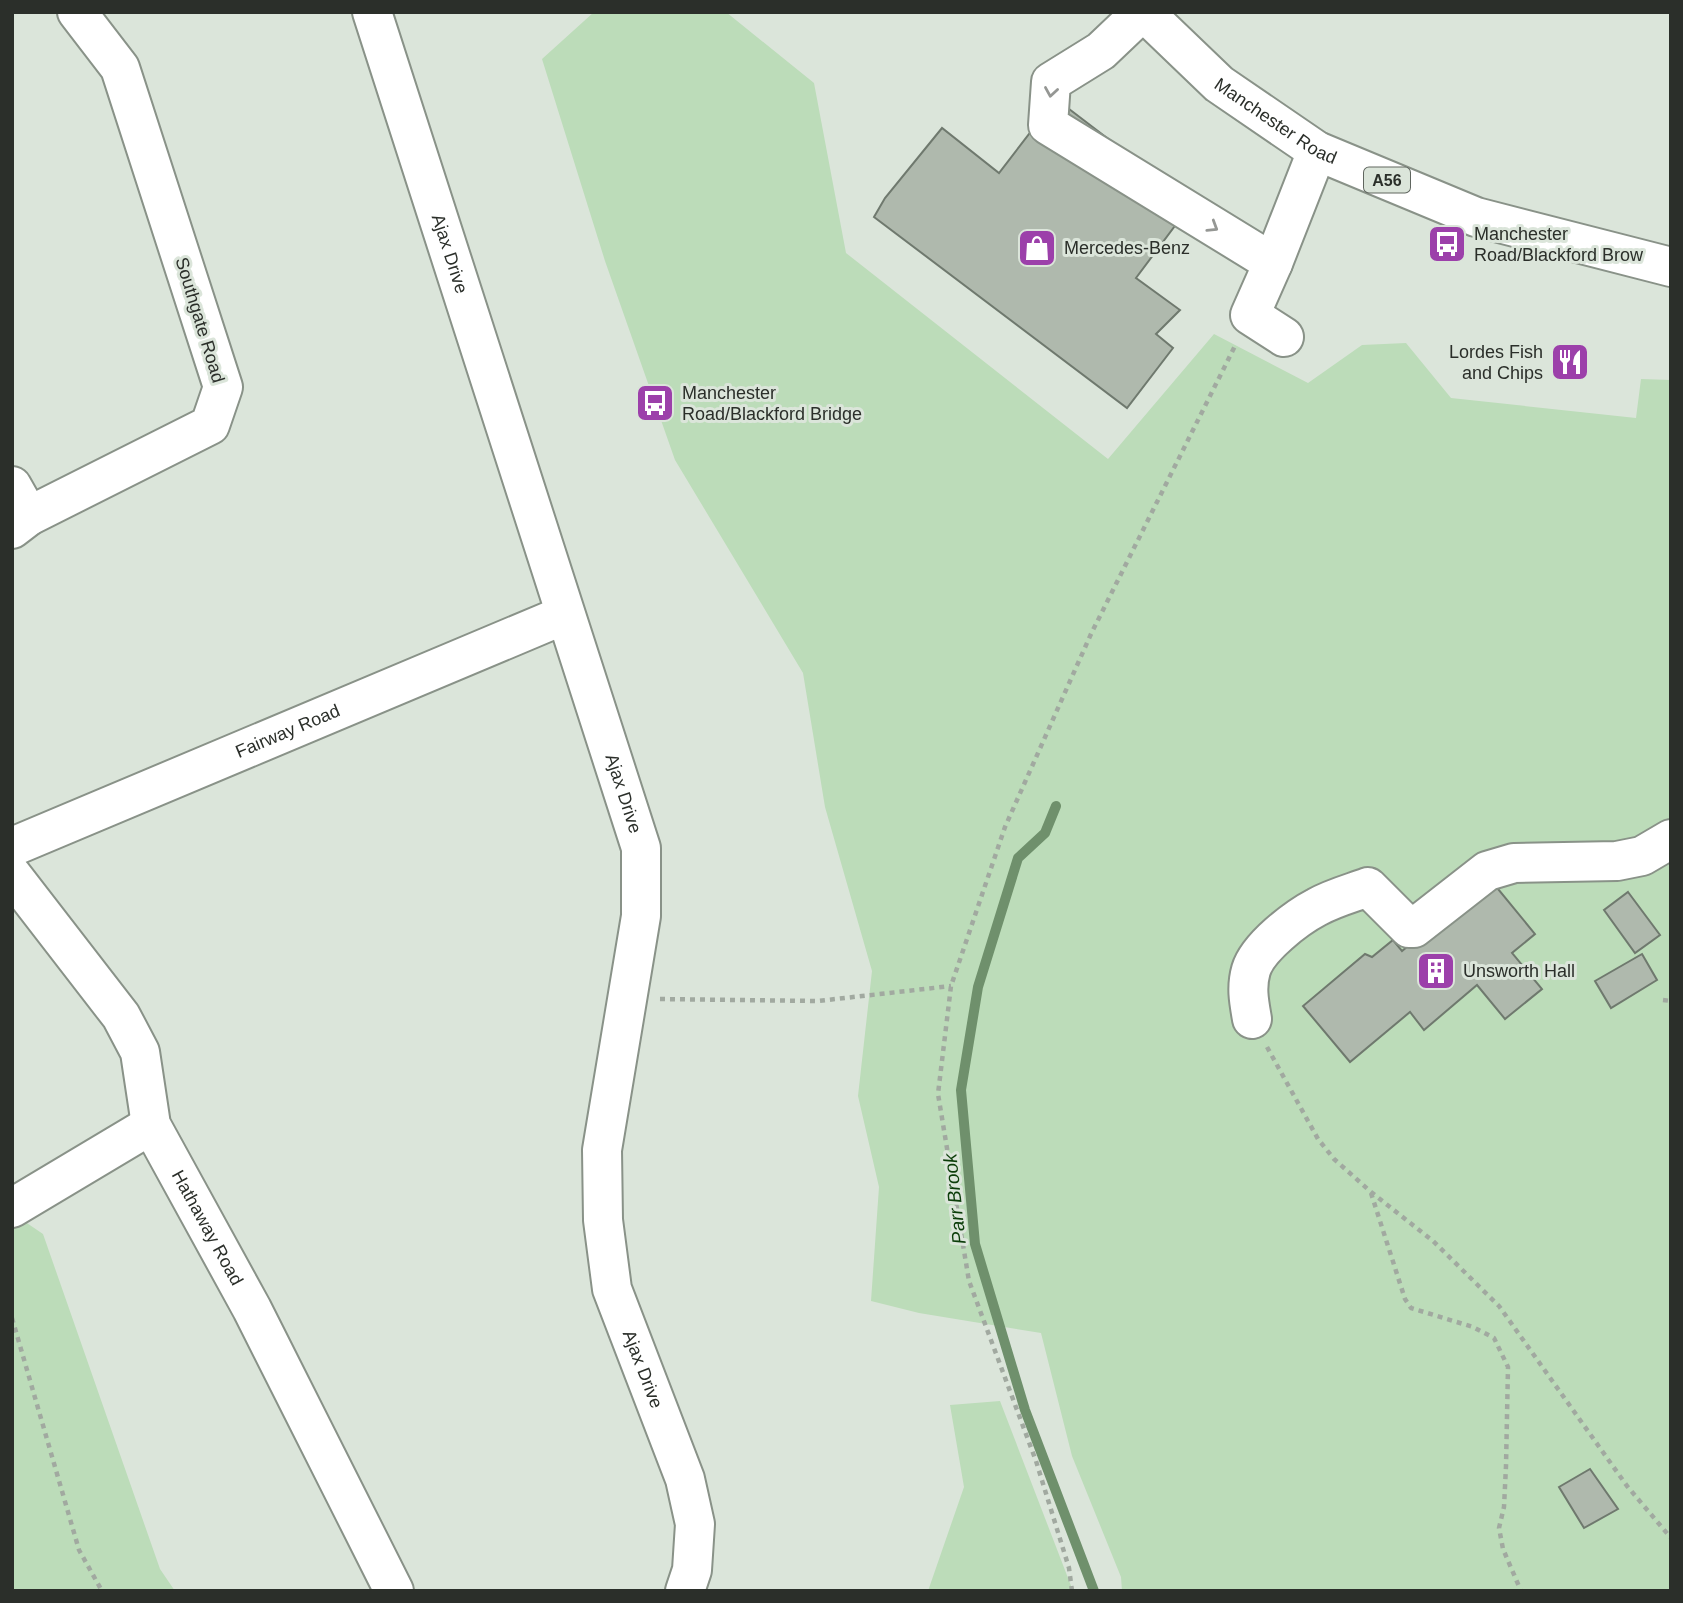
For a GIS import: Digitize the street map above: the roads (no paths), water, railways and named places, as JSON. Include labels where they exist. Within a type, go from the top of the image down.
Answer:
[{"type":"main road","name":"Southgate Road","points":[[18,510],[211,425],[223,387],[120,68],[77,12]]},
{"type":"main road","name":"Ajax Drive","points":[[372,12],[641,848],[641,916],[602,1150],[603,1220],[612,1289],[688,1490],[695,1524],[692,1570],[685,1591]]},
{"type":"main road","points":[[1143,12],[1101,51],[1051,82],[1048,125],[1273,263]]},
{"type":"main road","name":"Manchester Road","points":[[1143,12],[1219,83],[1317,151],[1476,218],[1671,267]]},
{"type":"main road","points":[[1284,337],[1250,315],[1317,151]]},
{"type":"main road","name":"Fairway Road","points":[[12,847],[564,615]]},
{"type":"main road","points":[[1252,1019],[1248,994],[1251,971],[1257,957],[1292,925],[1318,907],[1368,887],[1409,929],[1488,872],[1514,863],[1616,861],[1642,856],[1671,839]]},
{"type":"main road","name":"Hathaway Road","points":[[12,875],[121,1016],[140,1052],[151,1125],[252,1310],[394,1591]]},
{"type":"main road","points":[[12,1208],[151,1125]]},
{"type":"waterway","name":"Parr Brook","points":[[1056,806],[1045,833],[1018,858],[978,987],[961,1090],[975,1244],[1025,1410],[1094,1591]]},
{"type":"place","name":"Manchester Road/Blackford Brow","points":[[1447,244]]},
{"type":"place","name":"Mercedes-Benz","points":[[1037,248]]},
{"type":"place","name":"Lordes Fish and Chips","points":[[1570,362]]},
{"type":"place","name":"Manchester Road/Blackford Bridge","points":[[655,403]]},
{"type":"place","name":"Unsworth Hall","points":[[1436,971]]}]
